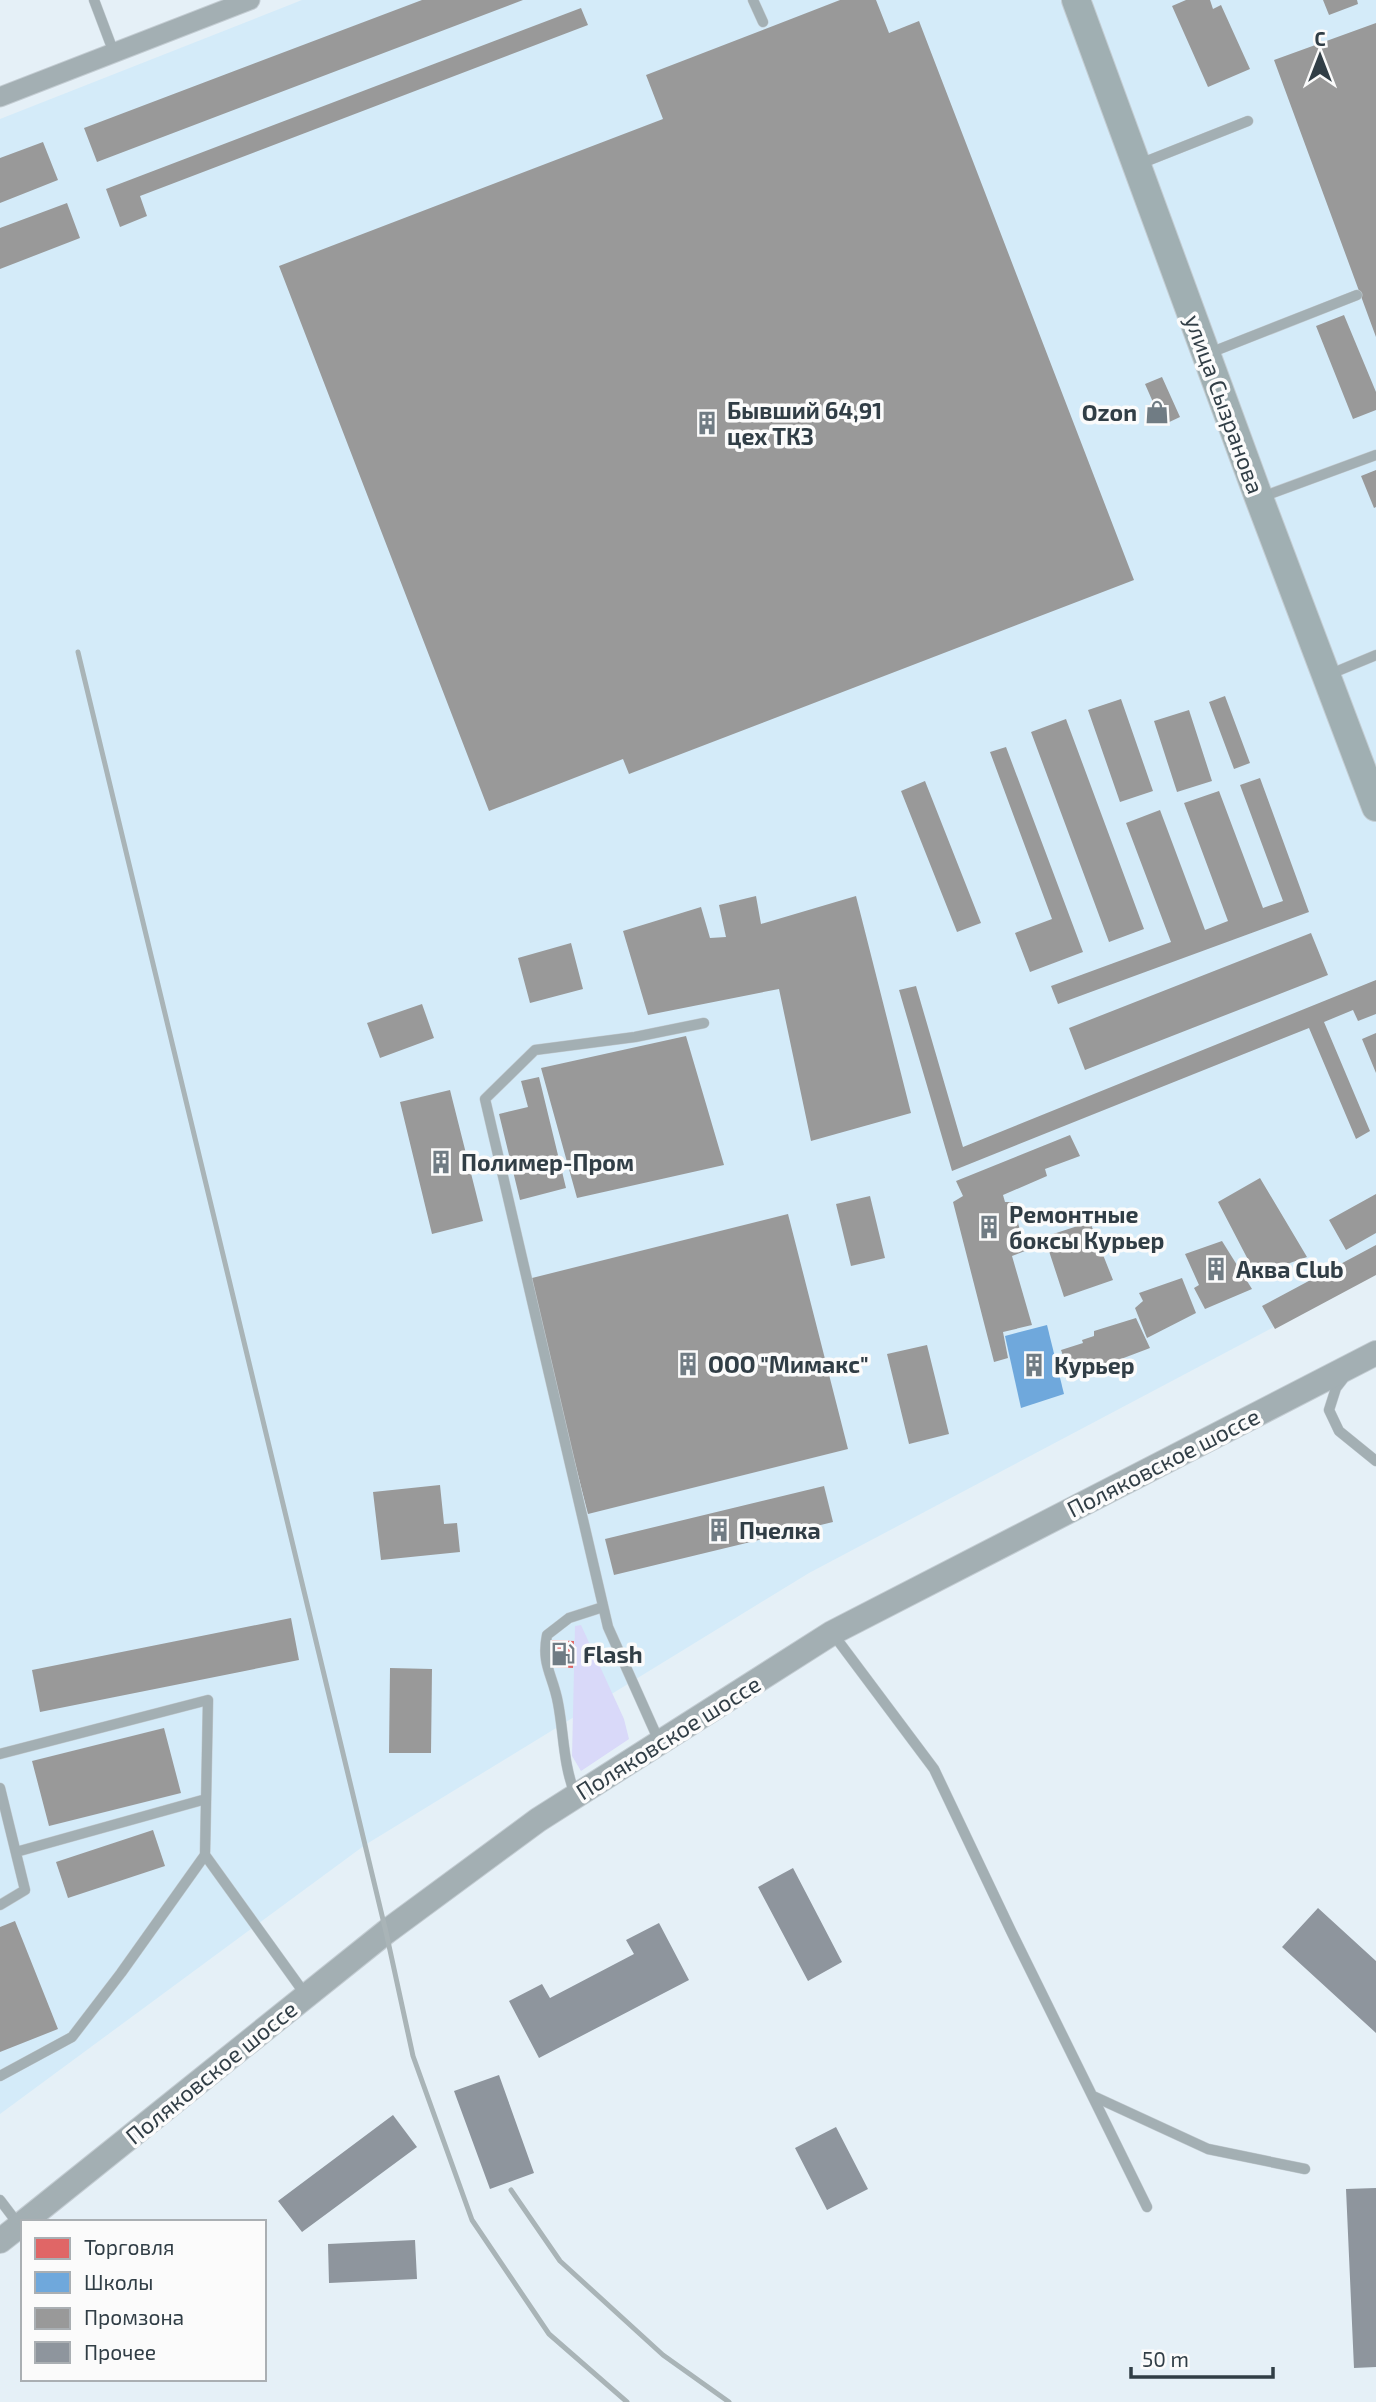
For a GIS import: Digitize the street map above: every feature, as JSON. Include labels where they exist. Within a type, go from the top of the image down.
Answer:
[{"type":"main road","name":"улица Сызранова","points":[[1076,0],[1376,807]]},
{"type":"street","points":[[0,97],[250,0]]},
{"type":"street","name":"Поляковское шоссе","points":[[27,2220],[386,1932],[538,1820],[659,1742],[832,1633],[1376,1353]]},
{"type":"lane","points":[[94,0],[114,53]]},
{"type":"lane","points":[[753,0],[762,22]]},
{"type":"lane","points":[[1137,166],[1248,121]]},
{"type":"lane","points":[[1206,354],[1357,295]]},
{"type":"lane","points":[[1259,498],[1376,455]]},
{"type":"lane","points":[[1327,675],[1376,656]]},
{"type":"lane","points":[[659,1742],[608,1628],[485,1099],[535,1050],[635,1037],[704,1023]]},
{"type":"lane","points":[[1353,1364],[1336,1388],[1329,1410],[1339,1431],[1376,1461]]},
{"type":"lane","points":[[575,1796],[568,1776],[558,1702],[543,1652],[547,1635],[569,1618],[603,1607]]},
{"type":"lane","points":[[832,1633],[934,1769],[1147,2207]]},
{"type":"lane","points":[[0,1754],[208,1700],[205,1855],[72,2037],[0,2076]]},
{"type":"lane","points":[[0,1788],[25,1890],[0,1905]]},
{"type":"lane","points":[[16,1852],[206,1799]]},
{"type":"lane","points":[[205,1855],[307,1996]]},
{"type":"lane","points":[[1092,2095],[1208,2149],[1305,2169]]},
{"type":"lane","points":[[0,2200],[12,2232]]},
{"type":"shaded area","points":[[302,0],[1376,0],[1376,1273],[809,1573],[365,1845],[0,2114],[0,119]]},
{"type":"shaded area","points":[[581,1625],[624,1719],[629,1739],[581,1771],[572,1756],[575,1626]]},
{"type":"building: Торговля","name":"Flash","points":[[552,1640],[574,1641],[573,1668],[551,1667]]},
{"type":"building: Школы","name":"Курьер","points":[[1047,1325],[1064,1394],[1021,1408],[1005,1336]]},
{"type":"building: Промзона","points":[[422,0],[523,0],[97,162],[84,128]]},
{"type":"building: Промзона","name":"Бывший 64,91 цех ТКЗ","points":[[840,0],[876,0],[889,33],[919,21],[1134,580],[629,774],[623,759],[489,811],[279,266],[663,119],[646,75]]},
{"type":"building: Промзона","points":[[1186,0],[1210,0],[1213,9],[1221,5],[1250,69],[1208,87],[1172,6]]},
{"type":"building: Промзона","points":[[1323,0],[1357,0],[1358,4],[1329,15]]},
{"type":"building: Промзона","points":[[581,8],[588,25],[140,196],[147,216],[120,227],[106,189]]},
{"type":"building: Промзона","points":[[1376,23],[1376,337],[1274,60]]},
{"type":"building: Промзона","points":[[43,142],[58,180],[0,203],[0,158]]},
{"type":"building: Промзона","points":[[67,203],[80,238],[0,269],[0,228]]},
{"type":"building: Промзона","points":[[1344,315],[1376,392],[1376,410],[1353,419],[1316,326]]},
{"type":"building: Промзона","points":[[1162,377],[1180,417],[1163,425],[1145,384]]},
{"type":"building: Промзона","points":[[1376,470],[1376,507],[1374,508],[1361,476]]},
{"type":"building: Промзона","points":[[1225,696],[1250,763],[1234,769],[1209,702]]},
{"type":"building: Промзона","points":[[1121,699],[1153,791],[1120,802],[1088,710]]},
{"type":"building: Промзона","points":[[1189,710],[1212,781],[1177,792],[1154,721]]},
{"type":"building: Промзона","points":[[1066,719],[1144,929],[1109,942],[1031,732]]},
{"type":"building: Промзона","points":[[1006,747],[1083,952],[1030,972],[1015,933],[1052,919],[990,752]]},
{"type":"building: Промзона","points":[[1260,778],[1309,912],[1058,1004],[1051,986],[1171,942],[1126,823],[1160,810],[1205,930],[1228,921],[1184,803],[1219,791],[1263,908],[1283,901],[1240,785]]},
{"type":"building: Промзона","points":[[925,781],[981,923],[957,932],[901,791]]},
{"type":"building: Промзона","points":[[756,896],[761,924],[856,896],[911,1113],[811,1141],[779,989],[648,1015],[623,931],[701,907],[710,938],[726,937],[719,905]]},
{"type":"building: Промзона","points":[[1311,933],[1328,975],[1085,1070],[1069,1028]]},
{"type":"building: Промзона","points":[[571,943],[583,989],[530,1003],[518,958]]},
{"type":"building: Промзона","points":[[1376,980],[1376,1014],[1358,1021],[1353,1010],[1324,1022],[1370,1131],[1356,1139],[1309,1028],[952,1171],[899,990],[916,986],[963,1147]]},
{"type":"building: Промзона","points":[[422,1004],[434,1038],[380,1058],[367,1023]]},
{"type":"building: Промзона","points":[[1376,1033],[1376,1073],[1362,1039]]},
{"type":"building: Промзона","points":[[686,1036],[724,1165],[577,1198],[541,1068]]},
{"type":"building: Промзона","name":"Полимер-Пром","points":[[539,1077],[566,1188],[520,1200],[499,1114],[528,1107],[521,1081]]},
{"type":"building: Промзона","name":"Полимер-Пром","points":[[450,1090],[483,1221],[432,1234],[400,1102]]},
{"type":"building: Промзона","name":"Ремонтные боксы Курьер","points":[[1070,1135],[1080,1156],[1045,1169],[1047,1176],[1003,1195],[1005,1202],[1013,1202],[1025,1251],[1012,1256],[1032,1325],[1003,1332],[1008,1358],[994,1362],[953,1202],[963,1196],[956,1181]]},
{"type":"building: Промзона","points":[[1260,1178],[1307,1257],[1256,1275],[1218,1202]]},
{"type":"building: Промзона","points":[[1376,1194],[1376,1233],[1346,1250],[1329,1220]]},
{"type":"building: Промзона","points":[[870,1196],[885,1258],[851,1266],[836,1204]]},
{"type":"building: Промзона","name":"ООО \"Мимакс\"","points":[[788,1214],[848,1449],[588,1514],[528,1279]]},
{"type":"building: Промзона","points":[[1090,1222],[1113,1280],[1064,1297],[1047,1245],[1055,1242],[1053,1234]]},
{"type":"building: Промзона","name":"Аква Club","points":[[1222,1241],[1252,1289],[1205,1309],[1194,1288],[1199,1285],[1185,1254]]},
{"type":"building: Промзона","points":[[1376,1245],[1376,1275],[1275,1329],[1262,1306]]},
{"type":"building: Промзона","points":[[1182,1278],[1196,1313],[1147,1338],[1135,1308],[1143,1301],[1139,1293]]},
{"type":"building: Промзона","points":[[1136,1318],[1150,1348],[1071,1378],[1061,1350],[1083,1343],[1082,1340],[1094,1336],[1094,1331]]},
{"type":"building: Промзона","points":[[927,1345],[949,1434],[909,1444],[887,1354]]},
{"type":"building: Промзона","points":[[440,1485],[444,1524],[457,1523],[460,1552],[381,1560],[373,1492]]},
{"type":"building: Промзона","name":"Пчелка","points":[[824,1486],[833,1522],[614,1575],[605,1539]]},
{"type":"building: Промзона","points":[[291,1618],[299,1660],[40,1712],[32,1670]]},
{"type":"building: Промзона","points":[[390,1668],[432,1669],[431,1753],[389,1753]]},
{"type":"building: Промзона","points":[[164,1728],[181,1793],[49,1826],[32,1761]]},
{"type":"building: Промзона","points":[[153,1830],[165,1866],[68,1898],[56,1862]]},
{"type":"building: Промзона","points":[[15,1921],[58,2029],[0,2052],[0,1927]]},
{"type":"building: Прочее","points":[[793,1868],[842,1962],[808,1981],[758,1887]]},
{"type":"building: Прочее","points":[[1318,1908],[1376,1961],[1376,2033],[1282,1947]]},
{"type":"building: Прочее","points":[[659,1923],[689,1980],[539,2058],[509,2001],[542,1984],[550,1998],[634,1954],[626,1940]]},
{"type":"building: Прочее","points":[[499,2075],[534,2173],[490,2189],[454,2091]]},
{"type":"building: Прочее","points":[[393,2115],[417,2147],[302,2232],[278,2201]]},
{"type":"building: Прочее","points":[[836,2127],[868,2189],[827,2210],[795,2148]]},
{"type":"building: Прочее","points":[[1376,2188],[1376,2367],[1354,2368],[1346,2189]]},
{"type":"building: Прочее","points":[[415,2240],[417,2279],[329,2283],[328,2244]]},
{"type":"railway","points":[[78,652],[386,1932],[413,2056],[472,2220],[549,2334],[627,2402]]},
{"type":"railway","points":[[511,2190],[560,2261],[663,2355],[729,2402]]},
{"type":"place","name":"Ozon","points":[[1157,412]]},
{"type":"place","name":"Бывший 64,91 цех ТКЗ","points":[[707,423]]},
{"type":"place","name":"Полимер-Пром","points":[[441,1162]]},
{"type":"place","name":"Ремонтные боксы Курьер","points":[[989,1227]]},
{"type":"place","name":"Аква Club","points":[[1216,1269]]},
{"type":"place","name":"ООО \"Мимакс\"","points":[[688,1364]]},
{"type":"place","name":"Курьер","points":[[1034,1365]]},
{"type":"place","name":"Пчелка","points":[[719,1530]]},
{"type":"place","name":"Flash","points":[[563,1654]]}]
